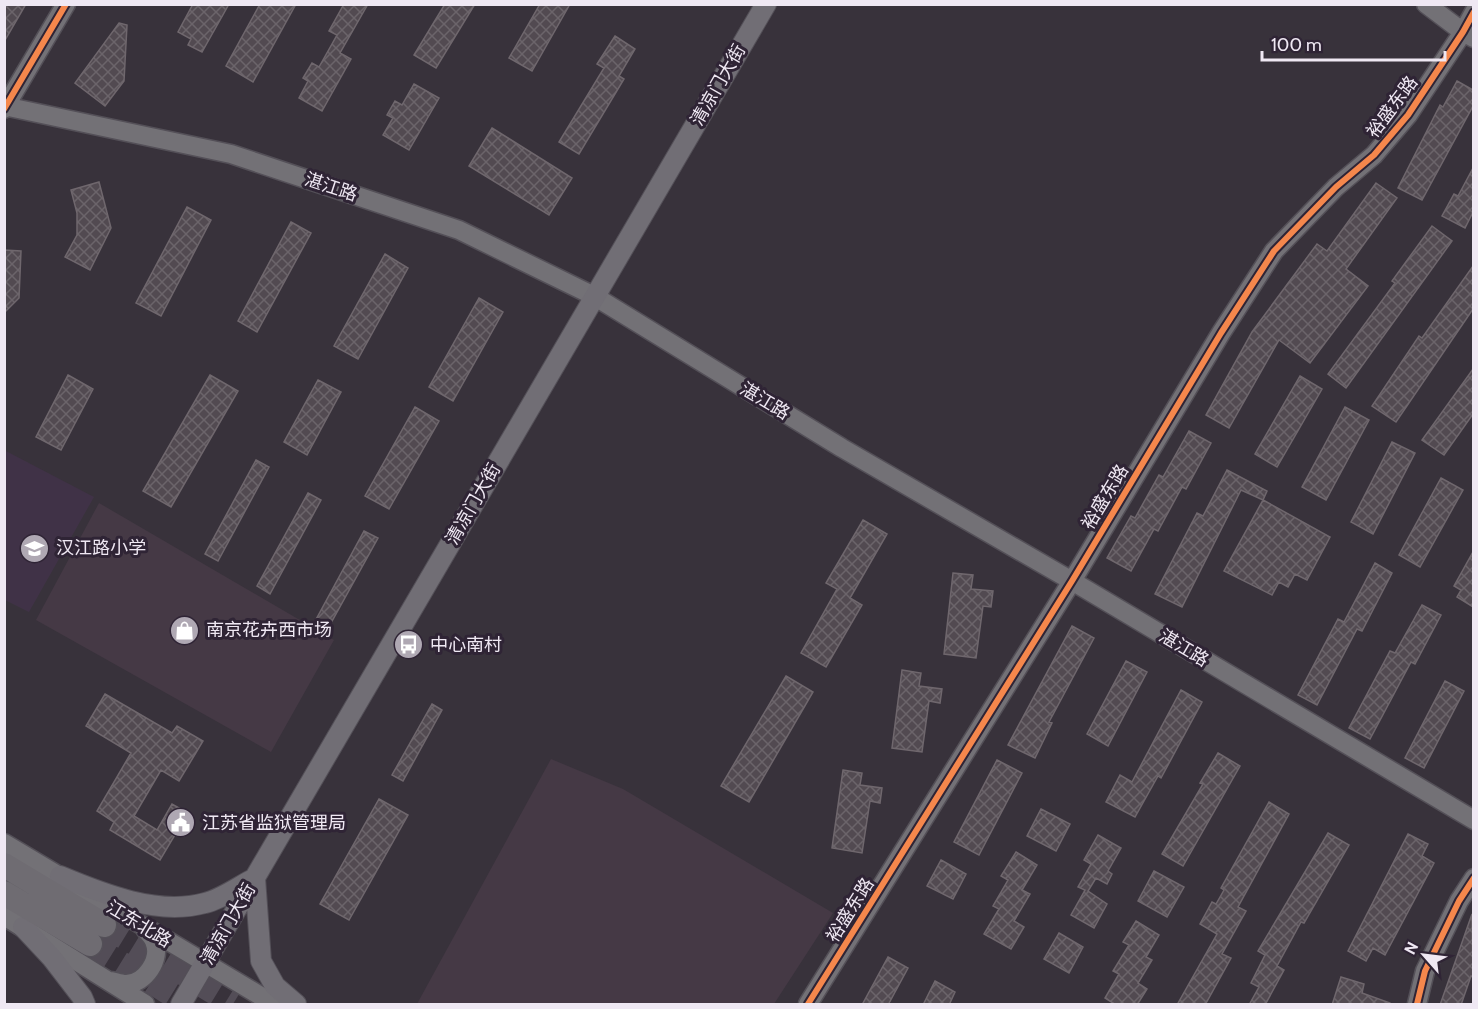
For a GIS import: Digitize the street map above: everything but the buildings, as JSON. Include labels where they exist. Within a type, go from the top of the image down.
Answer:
[{"type":"highway","points":[[4,865],[104,925]]},
{"type":"highway","points":[[4,893],[90,944]]},
{"type":"main road","points":[[5,107],[66,4]]},
{"type":"main road","name":"清凉门大街","points":[[181,1005],[766,4]]},
{"type":"main road","points":[[1426,4],[1468,35]]},
{"type":"main road","name":"裕盛东路","points":[[808,1005],[1072,581],[1221,333],[1274,251],[1336,187],[1374,155],[1468,35],[1473,12]]},
{"type":"main road","name":"湛江路","points":[[5,107],[231,154],[459,230],[594,296],[842,448],[1072,581],[1473,820]]},
{"type":"main road","name":"江东北路","points":[[4,843],[206,962],[274,1005]]},
{"type":"main road","points":[[60,876],[123,899],[185,907],[207,903],[255,878],[261,961],[275,986],[296,1005]]},
{"type":"main road","points":[[1417,1005],[1425,971],[1459,900],[1473,878]]},
{"type":"main road","points":[[4,916],[145,1005]]},
{"type":"main road","points":[[106,980],[125,984],[137,981],[147,973],[155,961],[156,947],[153,938],[139,924]]},
{"type":"main road","points":[[23,927],[52,958],[85,1005]]},
{"type":"shaded area","name":"汉江路小学","points":[[4,450],[94,497],[29,612],[5,600]]},
{"type":"shaded area","name":"南京花卉西市场","points":[[99,503],[334,640],[271,752],[36,620]]},
{"type":"shaded area","points":[[551,759],[623,789],[833,913],[774,1004],[417,1004]]},
{"type":"tunnel","points":[[104,925],[233,1004]]},
{"type":"tunnel","points":[[90,944],[187,1004]]},
{"type":"cycle path","points":[[4,109],[66,4]]},
{"type":"cycle path","points":[[808,1004],[1072,581],[1221,333],[1274,251],[1336,187],[1374,155],[1408,115],[1474,12]]},
{"type":"cycle path","points":[[1417,1004],[1425,971],[1459,901],[1474,878]]},
{"type":"place","name":"汉江路小学","points":[[35,548]]},
{"type":"place","name":"南京花卉西市场","points":[[185,630]]},
{"type":"place","name":"中心南村","points":[[409,645]]},
{"type":"place","name":"江苏省监狱管理局","points":[[181,823]]}]
